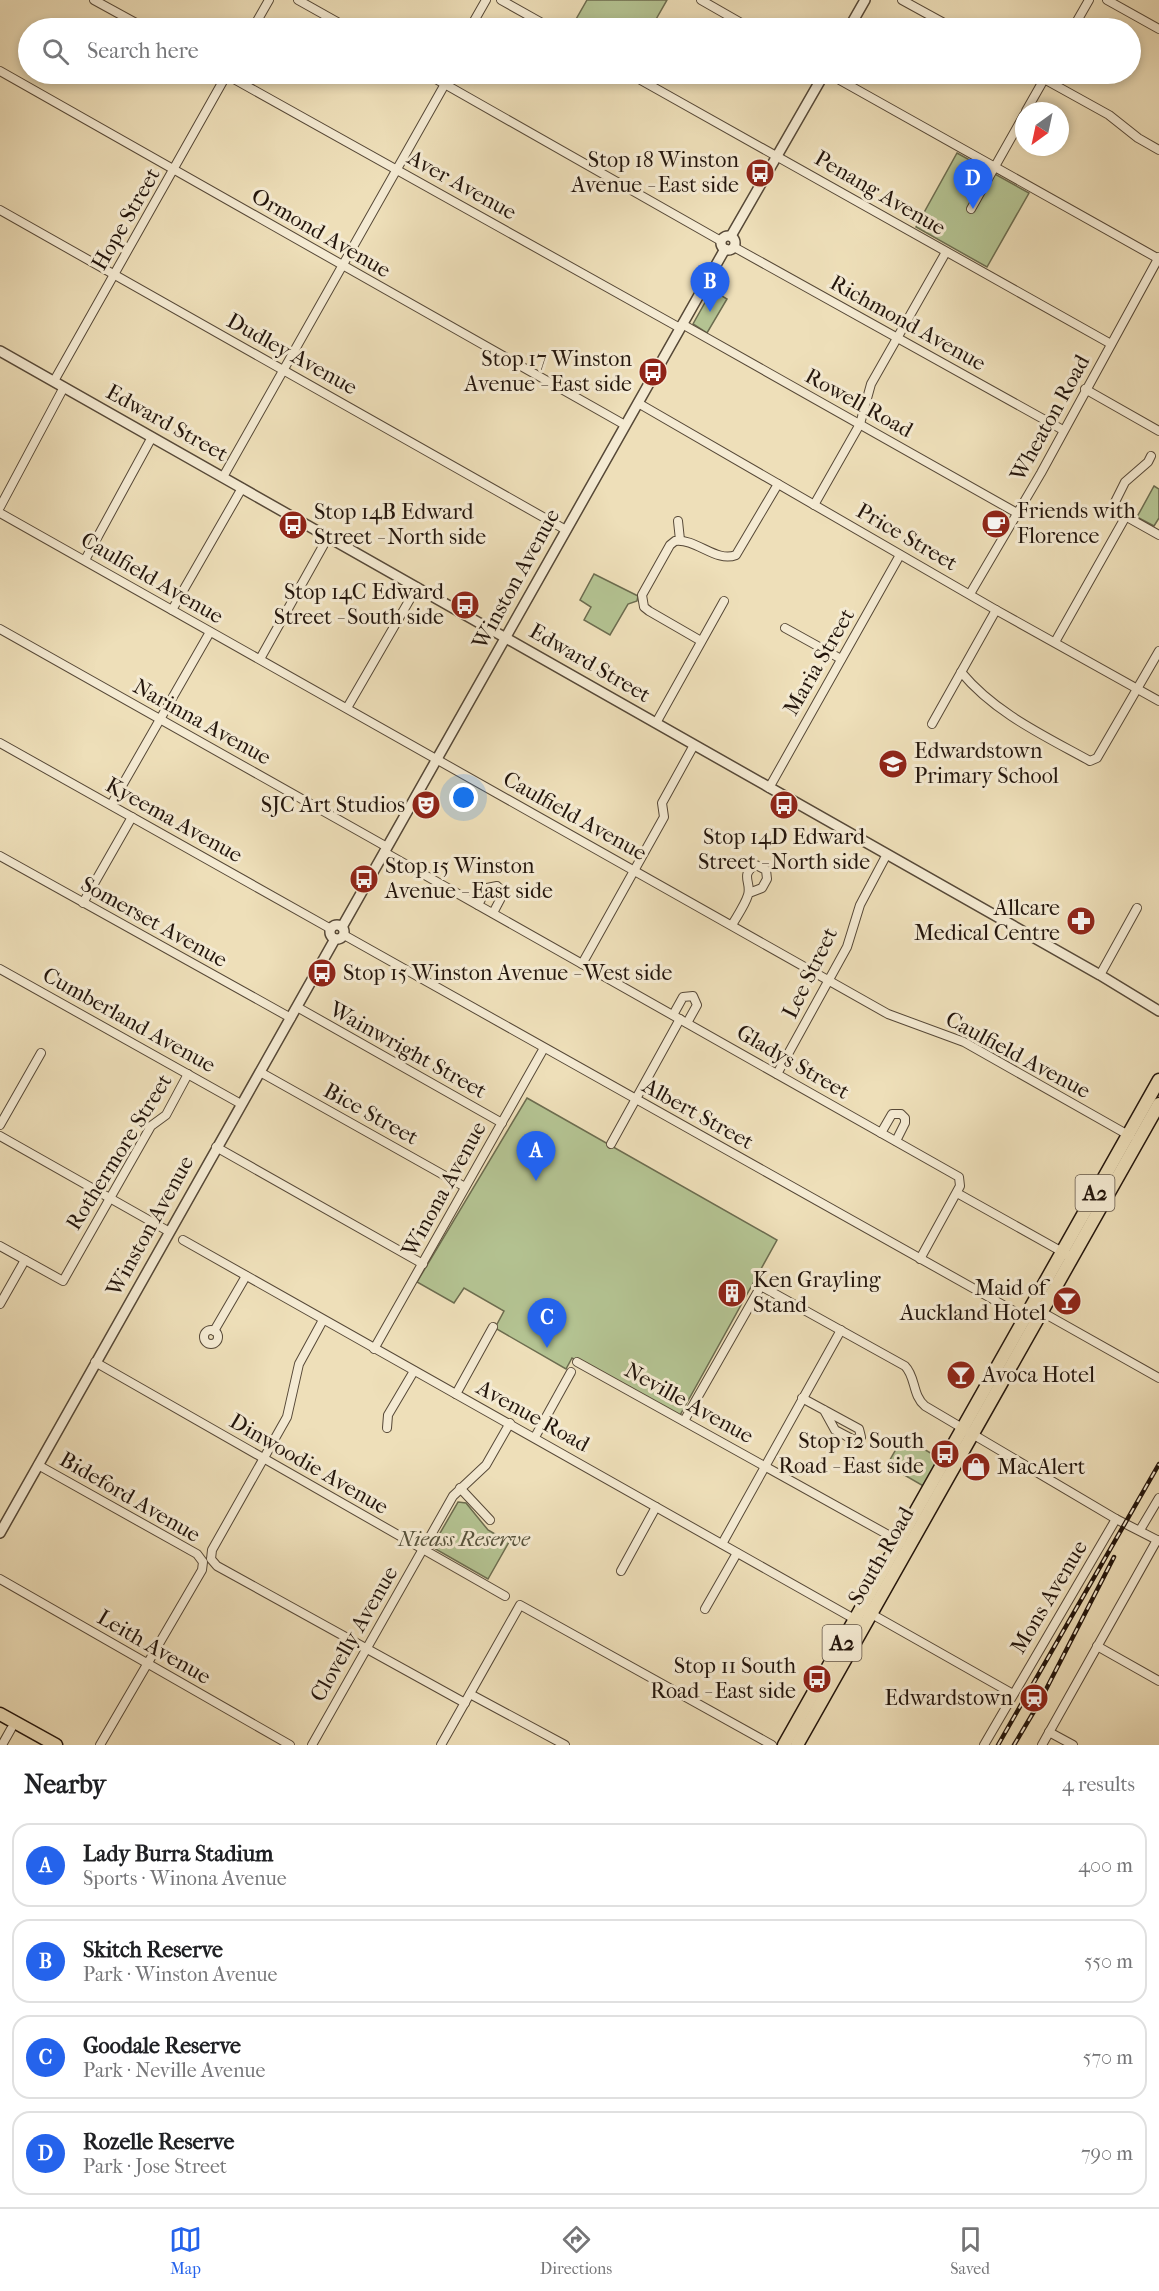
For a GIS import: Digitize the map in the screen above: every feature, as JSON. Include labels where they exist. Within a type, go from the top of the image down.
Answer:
[{"type":"highway","name":"South Road","points":[[797,1745],[863,1617],[904,1544],[962,1428],[1033,1315],[1067,1255],[1133,1137],[1159,1080]]},
{"type":"highway","name":"South Road","points":[[1133,1137],[1159,1104]]},
{"type":"highway","name":"South Road","points":[[904,1544],[973,1436],[1033,1315]]},
{"type":"highway","name":"South Road","points":[[784,1745],[863,1617]]},
{"type":"highway","points":[[0,1714],[9,1725],[39,1745]]},
{"type":"highway","points":[[9,1725],[56,1745]]},
{"type":"street","points":[[94,0],[127,18]]},
{"type":"street","points":[[259,18],[269,0]]},
{"type":"street","points":[[298,0],[330,18]]},
{"type":"street","points":[[476,18],[486,0]]},
{"type":"street","points":[[501,0],[533,18]]},
{"type":"street","points":[[700,0],[732,18]]},
{"type":"street","points":[[855,18],[865,0]]},
{"type":"street","points":[[902,0],[935,18]]},
{"type":"street","points":[[1079,18],[1089,0]]},
{"type":"street","points":[[1107,0],[1139,18]]},
{"type":"street","points":[[1141,19],[1159,29]]},
{"type":"street","name":"Ormond Avenue","points":[[0,71],[18,81]]},
{"type":"street","name":"Ormond Avenue","points":[[23,84],[625,425]]},
{"type":"street","name":"Hope Street","points":[[54,381],[221,84]]},
{"type":"street","name":"Aver Avenue","points":[[244,84],[681,326]]},
{"type":"street","points":[[223,477],[396,169],[440,84]]},
{"type":"street","name":"Richmond Avenue","points":[[452,84],[727,246],[899,338],[1063,430]]},
{"type":"street","name":"Penang Avenue","points":[[648,84],[1111,344]]},
{"type":"street","points":[[727,246],[736,242],[731,236],[818,84]]},
{"type":"street","points":[[847,84],[1159,258]]},
{"type":"street","points":[[1031,102],[1041,84]]},
{"type":"street","points":[[1059,84],[1159,150]]},
{"type":"street","points":[[971,209],[1015,131]]},
{"type":"street","name":"Dudley Avenue","points":[[0,210],[566,530]]},
{"type":"street","name":"Winston Avenue","points":[[0,1533],[727,246]]},
{"type":"street","points":[[814,505],[860,424],[872,384],[946,252]]},
{"type":"street","name":"Wheaton Road","points":[[970,594],[1159,258]]},
{"type":"street","name":"Rowell Road","points":[[681,326],[1017,513]]},
{"type":"street","name":"Edward Street","points":[[0,351],[1100,975],[1159,1011]]},
{"type":"street","points":[[0,507],[64,387]]},
{"type":"street","points":[[1085,389],[1159,431]]},
{"type":"street","name":"Price Street","points":[[638,403],[996,610],[1159,701]]},
{"type":"street","points":[[85,560],[152,437]]},
{"type":"street","points":[[1157,468],[1150,459],[1125,482],[1114,504],[1115,508],[1126,516],[1159,535]]},
{"type":"street","points":[[701,641],[649,611],[644,607],[642,595],[670,545],[675,541],[680,540],[725,557],[736,555],[778,484]]},
{"type":"street","points":[[172,610],[242,488]]},
{"type":"street","name":"Caulfield Avenue","points":[[0,513],[888,1014],[964,1042],[1133,1137]]},
{"type":"street","points":[[1055,642],[1126,516]]},
{"type":"street","points":[[678,521],[680,540]]},
{"type":"street","points":[[261,659],[328,537]]},
{"type":"street","name":"Maria Street","points":[[769,788],[900,555]]},
{"type":"street","points":[[347,708],[417,587]]},
{"type":"street","points":[[656,723],[724,601]]},
{"type":"street","points":[[932,724],[996,610]]},
{"type":"street","points":[[785,628],[841,659]]},
{"type":"street","name":"Narinna Avenue","points":[[0,629],[386,849]]},
{"type":"street","points":[[111,805],[210,632]]},
{"type":"street","points":[[961,672],[989,701],[1013,718],[1090,761],[1097,758],[1159,651]]},
{"type":"street","name":"Kyeema Avenue","points":[[0,743],[331,929]]},
{"type":"street","points":[[582,964],[664,817],[662,803],[694,745]]},
{"type":"street","points":[[83,903],[132,817]]},
{"type":"street","name":"Gladys Street","points":[[386,849],[478,905],[959,1177],[959,1190],[1067,1255]]},
{"type":"street","name":"Lee Street","points":[[777,1074],[847,947],[860,905],[886,854]]},
{"type":"street","name":"Somerset Avenue","points":[[0,856],[291,1018]]},
{"type":"street","points":[[478,905],[487,888],[491,885],[497,886],[502,896],[493,913]]},
{"type":"street","points":[[732,925],[749,893]]},
{"type":"street","points":[[1100,975],[1137,908]]},
{"type":"street","points":[[331,929],[335,926],[340,934]]},
{"type":"street","name":"Albert Street","points":[[340,934],[920,1259],[1159,1378]]},
{"type":"street","name":"Cumberland Avenue","points":[[0,969],[241,1104]]},
{"type":"street","name":"Wainwright Street","points":[[297,1007],[502,1123]]},
{"type":"street","points":[[611,1144],[680,1019]]},
{"type":"street","name":"Winona Avenue","points":[[374,1348],[544,1048]]},
{"type":"street","points":[[0,1125],[41,1053]]},
{"type":"street","name":"Bice Street","points":[[260,1072],[465,1187]]},
{"type":"street","name":"Rothermore Street","points":[[25,1260],[63,1281],[151,1126],[166,1115],[188,1074]]},
{"type":"street","points":[[881,1133],[892,1114],[901,1114],[905,1118],[905,1123],[896,1141]]},
{"type":"street","points":[[0,1136],[168,1232]]},
{"type":"street","points":[[216,1147],[423,1264]]},
{"type":"street","points":[[920,1259],[959,1190]]},
{"type":"street","name":"Avenue Road","points":[[183,1240],[737,1553],[1013,1694]]},
{"type":"street","points":[[0,1246],[25,1260],[0,1304]]},
{"type":"street","points":[[214,1331],[246,1276]]},
{"type":"street","points":[[684,1421],[761,1286],[905,1366],[910,1371],[920,1402],[973,1436],[1158,1541],[1042,1745]]},
{"type":"street","points":[[100,1745],[288,1417],[299,1364],[323,1320]]},
{"type":"street","points":[[456,1394],[493,1327]]},
{"type":"street","points":[[722,1544],[841,1330]]},
{"type":"street","name":"Dinwoodie Avenue","points":[[95,1362],[505,1596]]},
{"type":"street","name":"Neville Avenue","points":[[577,1362],[904,1544]]},
{"type":"street","points":[[387,1428],[388,1415],[414,1371]]},
{"type":"street","points":[[535,1437],[571,1372]]},
{"type":"street","points":[[802,1398],[824,1410],[859,1430],[861,1437],[854,1440],[835,1430],[824,1410]]},
{"type":"street","name":"Clovelly Avenue","points":[[312,1745],[453,1496],[486,1465],[510,1423]]},
{"type":"street","name":"Bideford Avenue","points":[[38,1465],[465,1703]]},
{"type":"street","points":[[460,1488],[490,1520]]},
{"type":"street","points":[[1140,1530],[1159,1498]]},
{"type":"street","points":[[621,1571],[656,1507]]},
{"type":"street","name":"Mons Avenue","points":[[984,1745],[1116,1519]]},
{"type":"street","points":[[705,1609],[737,1553]]},
{"type":"street","name":"Leith Avenue","points":[[0,1580],[290,1745]]},
{"type":"street","points":[[441,1745],[520,1605],[772,1745]]},
{"type":"street","points":[[1097,1646],[1159,1681]]},
{"type":"street","points":[[470,1694],[565,1745]]},
{"type":"street","points":[[2,1745],[9,1725]]},
{"type":"street","points":[[1049,1732],[1073,1745]]},
{"type":"green space","points":[[587,0],[667,0],[657,18],[577,18]]},
{"type":"green space","points":[[957,153],[1029,193],[987,267],[916,227]]},
{"type":"green space","points":[[712,290],[727,299],[707,333],[693,324]]},
{"type":"green space","points":[[1154,486],[1159,489],[1159,518],[1154,526],[1137,517]]},
{"type":"green space","points":[[594,574],[638,596],[637,601],[628,604],[610,635],[584,620],[591,607],[580,600]]},
{"type":"green space","points":[[527,1098],[777,1240],[679,1417],[572,1358],[566,1369],[495,1328],[504,1311],[464,1288],[454,1303],[417,1282]]},
{"type":"green space","points":[[903,1437],[941,1459],[925,1487],[887,1465]]},
{"type":"green space","name":"Nieass Reserve","points":[[458,1502],[466,1503],[488,1530],[509,1542],[488,1579],[432,1547]]},
{"type":"railway","points":[[998,1745],[1159,1464]]},
{"type":"railway","points":[[1014,1745],[1039,1703],[1114,1557]]},
{"type":"place","name":"Stop 18 Winston Avenue - East side","points":[[760,173]]},
{"type":"place","name":"Rozelle Reserve","points":[[973,209]]},
{"type":"place","name":"Skitch Reserve","points":[[710,312]]},
{"type":"place","name":"Stop 17 Winston Avenue - East side","points":[[653,372]]},
{"type":"place","name":"Friends with Florence","points":[[996,524]]},
{"type":"place","name":"Stop 14B Edward Street - North side","points":[[293,525]]},
{"type":"place","name":"Stop 14C Edward Street - South side","points":[[465,605]]},
{"type":"place","name":"Edwardstown Primary School","points":[[893,764]]},
{"type":"place","name":"SJC Art Studios","points":[[426,805]]},
{"type":"place","name":"Stop 14D Edward Street - North side","points":[[784,805]]},
{"type":"place","name":"Stop 15 Winston Avenue - East side","points":[[364,879]]},
{"type":"place","name":"Allcare Medical Centre","points":[[1081,921]]},
{"type":"place","name":"Stop 15 Winston Avenue - West side","points":[[322,973]]},
{"type":"place","name":"Lady Burra Stadium","points":[[536,1181]]},
{"type":"place","name":"Ken Grayling Stand","points":[[732,1293]]},
{"type":"place","name":"Maid of Auckland Hotel","points":[[1067,1301]]},
{"type":"place","name":"Goodale Reserve","points":[[547,1348]]},
{"type":"place","name":"Avoca Hotel","points":[[961,1375]]},
{"type":"place","name":"Stop 12 South Road - East side","points":[[945,1454]]},
{"type":"place","name":"MacAlert","points":[[976,1467]]},
{"type":"place","name":"Stop 11 South Road - East side","points":[[817,1679]]},
{"type":"place","name":"Edwardstown","points":[[1034,1698]]}]
